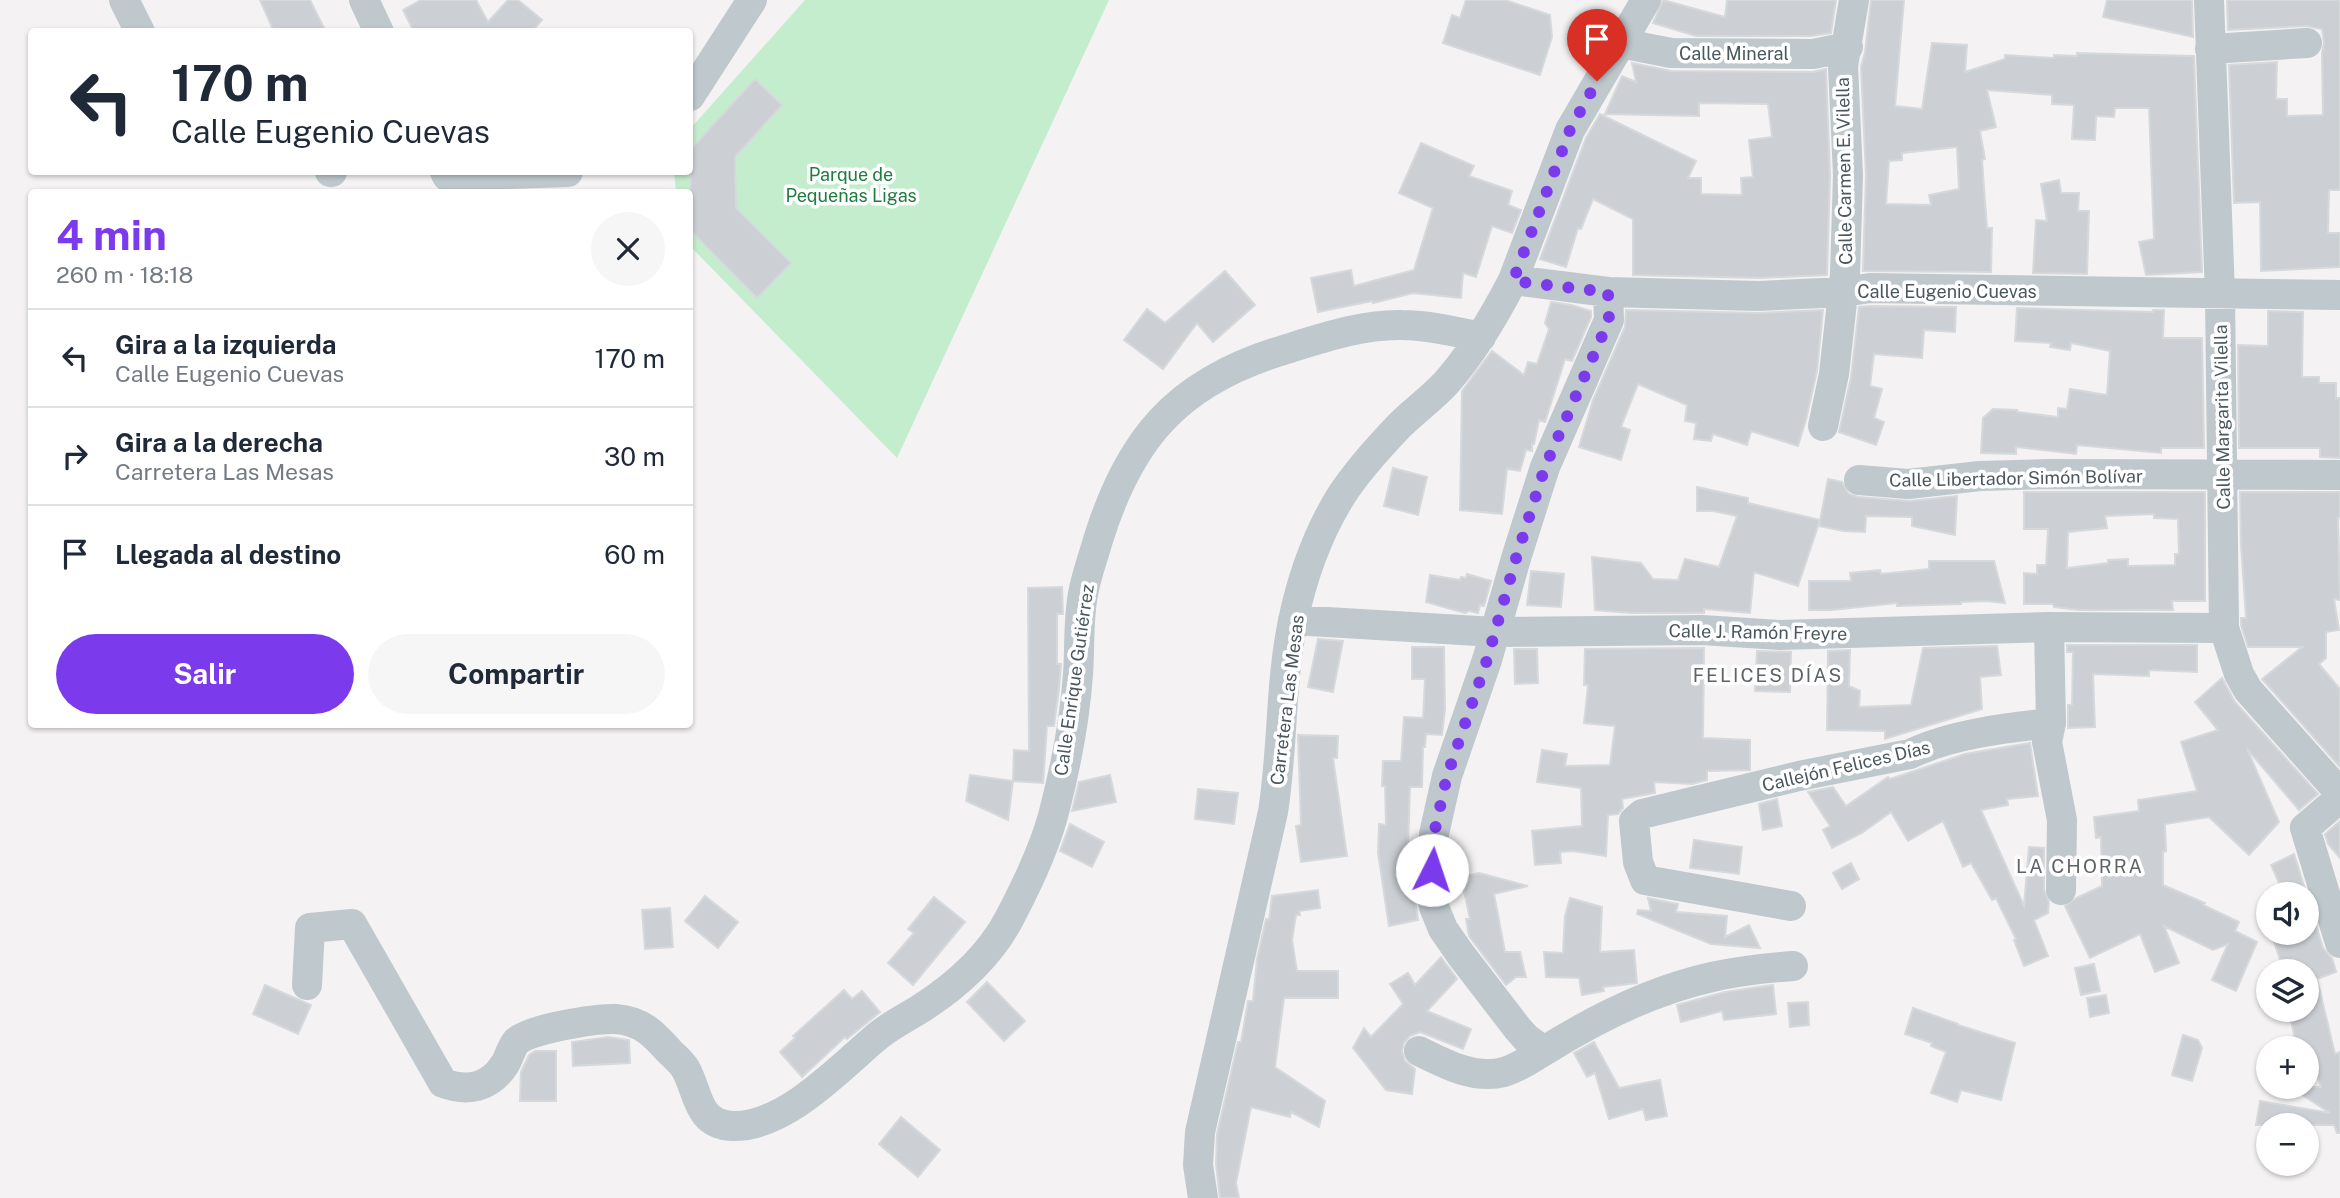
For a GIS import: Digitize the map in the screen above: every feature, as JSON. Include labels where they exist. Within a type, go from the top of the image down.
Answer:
[{"type":"street","points":[[124,0],[138,28]]},
{"type":"street","points":[[364,0],[377,28]]},
{"type":"street","points":[[693,91],[752,0]]},
{"type":"street","name":"Carretera Las Mesas","points":[[1203,1198],[1198,1165],[1200,1132],[1273,812],[1293,620],[1305,579],[1325,526],[1342,495],[1399,426],[1444,385],[1481,337],[1513,281],[1570,130],[1646,0]]},
{"type":"street","name":"Calle Carmen E. Vilella","points":[[1823,426],[1834,374],[1844,292],[1848,175],[1843,66],[1854,0]]},
{"type":"street","name":"Calle Margarita Vilella","points":[[2209,0],[2220,295],[2224,628],[2239,674],[2248,690],[2340,796]]},
{"type":"street","name":"Calle Mineral","points":[[1620,43],[1671,53],[1813,54],[1848,47]]},
{"type":"street","points":[[2210,49],[2306,43]]},
{"type":"street","points":[[446,175],[477,175]]},
{"type":"street","name":"Calle Eugenio Cuevas","points":[[1513,281],[1608,292],[1759,296],[1844,292],[1870,288],[2340,295]]},
{"type":"street","points":[[1544,1051],[1525,1038],[1456,948],[1438,918],[1432,894],[1434,834],[1447,776],[1487,660],[1545,467],[1609,320],[1608,292]]},
{"type":"street","name":"Calle Enrique Gutiérrez","points":[[307,985],[310,928],[352,924],[443,1083],[460,1089],[476,1087],[492,1079],[505,1065],[517,1041],[546,1028],[615,1019],[642,1024],[652,1032],[685,1069],[699,1107],[715,1121],[731,1126],[754,1124],[776,1116],[827,1079],[880,1033],[953,987],[992,946],[1009,919],[1047,837],[1056,807],[1078,675],[1078,636],[1083,591],[1110,501],[1144,438],[1163,416],[1196,391],[1251,360],[1334,336],[1400,324],[1429,326],[1481,337]]},
{"type":"street","name":"Calle Libertador Simón Bolívar","points":[[1859,480],[1908,484],[1980,476],[2049,474],[2340,475]]},
{"type":"street","name":"Calle J. Ramón Freyre","points":[[1293,620],[1495,632],[1702,630],[1780,635],[2049,627],[2224,628]]},
{"type":"street","points":[[2049,627],[2051,723],[2047,742],[2062,820],[2061,890]]},
{"type":"street","name":"Callejón Felices Días","points":[[1791,906],[1645,880],[1638,862],[1634,821],[1642,814],[1799,776],[1910,754],[1977,734],[2051,723]]},
{"type":"street","points":[[2340,796],[2305,828],[2340,943]]},
{"type":"street","points":[[1419,1051],[1455,1068],[1488,1074],[1505,1072],[1576,1031],[1663,991],[1711,977],[1793,966]]},
{"type":"green space","name":"Parque de Pequeñas Ligas","points":[[805,0],[1109,0],[897,458],[693,249],[693,189],[676,189],[674,175],[693,175],[693,126]]},
{"type":"building","points":[[260,0],[310,0],[324,28],[272,28]]},
{"type":"building","points":[[421,0],[476,0],[488,22],[508,0],[518,0],[542,20],[535,28],[412,28],[403,10]]},
{"type":"building","points":[[1466,0],[1505,0],[1550,15],[1552,37],[1540,75],[1443,43],[1452,15],[1460,18]]},
{"type":"building","points":[[1663,0],[1725,17],[1727,0],[1836,0],[1831,33],[1811,36],[1696,36],[1653,23]]},
{"type":"building","points":[[1871,0],[1904,0],[1895,106],[1922,109],[1932,43],[1967,45],[1965,72],[2005,59],[2005,55],[2054,58],[2054,55],[2077,56],[2077,53],[2194,56],[2202,272],[2146,275],[2139,242],[2154,239],[2149,108],[2115,108],[2114,117],[2096,116],[2095,140],[2072,139],[2074,105],[2052,104],[2052,95],[1987,90],[1996,127],[1980,131],[1985,159],[1982,160],[1987,228],[1992,228],[1991,272],[1863,271],[1866,175],[1861,67]],"holes":[[[1957,147],[1959,189],[1929,195],[1931,205],[1886,204],[1889,161],[1902,160],[1902,153]]]},
{"type":"building","points":[[2107,0],[2192,0],[2193,37],[2103,17]]},
{"type":"building","points":[[2227,0],[2340,0],[2340,190],[2329,190],[2328,233],[2340,233],[2340,267],[2261,271],[2260,202],[2234,203],[2229,65],[2277,62],[2276,99],[2287,99],[2287,116],[2323,115],[2322,29],[2306,26],[2228,30]]},
{"type":"building","points":[[1632,63],[1671,71],[1813,72],[1826,69],[1830,175],[1827,275],[1759,278],[1633,275],[1633,219],[1593,199],[1581,229],[1578,228],[1566,267],[1540,259],[1586,138],[1600,114],[1696,161],[1688,178],[1701,178],[1701,194],[1742,195],[1741,178],[1753,177],[1749,140],[1772,137],[1768,104],[1699,103],[1699,116],[1605,114],[1622,76],[1636,82]]},
{"type":"building","points":[[755,79],[782,105],[735,157],[736,208],[791,263],[757,298],[693,233],[693,189],[691,189],[693,147]]},
{"type":"building","points":[[1421,143],[1474,166],[1469,176],[1512,191],[1508,205],[1521,210],[1512,233],[1492,226],[1476,277],[1463,273],[1461,298],[1413,293],[1318,312],[1311,278],[1351,270],[1354,286],[1414,270],[1433,208],[1399,193]]},
{"type":"building","points":[[2059,180],[2061,193],[2079,193],[2078,211],[2089,211],[2087,274],[2033,273],[2036,220],[2047,221],[2041,184]]},
{"type":"building","points":[[1225,271],[1255,305],[1213,342],[1197,323],[1163,369],[1124,340],[1147,309],[1165,323]]},
{"type":"building","points":[[1551,302],[1591,311],[1591,317],[1572,361],[1565,359],[1545,422],[1539,420],[1532,451],[1526,450],[1520,471],[1507,469],[1502,514],[1460,510],[1462,391],[1492,351],[1524,375],[1528,362],[1537,364],[1549,329],[1545,323]]},
{"type":"building","points":[[1859,307],[1956,307],[1955,332],[1924,330],[1922,358],[1874,354],[1870,386],[1882,389],[1874,418],[1884,422],[1876,445],[1839,432],[1851,377]]},
{"type":"building","points":[[2017,308],[2153,312],[2164,310],[2163,338],[2202,338],[2204,448],[2161,448],[2161,453],[2077,445],[2076,454],[2016,447],[2016,454],[1981,453],[1983,418],[1993,409],[2058,417],[2058,408],[2067,409],[2070,389],[2107,395],[2110,351],[2071,343],[2070,350],[2050,347],[2051,343],[2015,341]]},
{"type":"building","points":[[1626,310],[1759,313],[1823,310],[1817,371],[1798,446],[1751,431],[1747,445],[1713,434],[1711,441],[1694,439],[1696,423],[1685,421],[1687,405],[1638,384],[1621,427],[1630,430],[1621,460],[1579,447],[1593,400],[1625,327]]},
{"type":"building","points":[[2268,311],[2303,312],[2302,377],[2319,377],[2319,383],[2336,383],[2336,398],[2340,398],[2340,458],[2320,457],[2320,448],[2239,448],[2238,345],[2268,346]]},
{"type":"building","points":[[1393,468],[1427,477],[1418,515],[1384,506]]},
{"type":"building","points":[[1828,479],[1842,482],[1849,494],[1858,497],[1910,501],[1957,496],[1955,535],[1912,526],[1912,517],[1866,516],[1865,532],[1819,526]]},
{"type":"building","points":[[1697,487],[1748,498],[1748,503],[1820,520],[1798,586],[1754,572],[1750,613],[1704,609],[1704,613],[1595,610],[1592,557],[1641,563],[1653,579],[1678,580],[1685,559],[1719,567],[1737,516],[1697,511]]},
{"type":"building","points":[[2024,492],[2205,492],[2205,601],[2172,601],[2173,610],[2079,610],[2054,607],[2053,604],[2024,604],[2024,573],[2037,574],[2037,565],[2046,565],[2048,529],[2024,529]],"holes":[[[2154,514],[2154,518],[2178,519],[2179,554],[2175,554],[2175,565],[2128,566],[2128,559],[2067,568],[2068,532],[2107,528],[2105,516]]]},
{"type":"building","points":[[2240,492],[2340,492],[2340,600],[2334,599],[2339,630],[2326,632],[2326,658],[2319,664],[2340,689],[2340,767],[2262,679],[2302,647],[2248,647],[2241,625],[2241,618],[2246,618]]},
{"type":"building","points":[[1929,561],[1994,561],[2005,603],[1986,601],[1897,606],[1897,603],[1809,610],[1809,581],[1851,581],[1850,573],[1880,570],[1881,574],[1929,569]]},
{"type":"building","points":[[1531,571],[1564,574],[1561,607],[1527,605]]},
{"type":"building","points":[[1467,574],[1491,581],[1484,606],[1480,605],[1478,613],[1465,613],[1426,602],[1430,575],[1460,580],[1461,577],[1466,578]]},
{"type":"building","points":[[1062,587],[1063,614],[1057,614],[1057,664],[1061,664],[1059,689],[1054,726],[1047,726],[1043,783],[1013,781],[1014,750],[1029,751],[1028,588]]},
{"type":"building","points":[[1318,639],[1343,641],[1333,692],[1308,687]]},
{"type":"building","points":[[2067,645],[2197,645],[2197,672],[2149,670],[2149,676],[2093,674],[2095,727],[2068,728],[2068,705],[2072,705],[2073,652],[2067,652]]},
{"type":"building","points":[[1997,646],[2001,675],[1980,677],[1982,709],[1885,739],[1885,731],[1827,730],[1828,651],[1850,650],[1849,686],[1860,691],[1859,707],[1911,705],[1923,648]]},
{"type":"building","points":[[1412,647],[1444,647],[1445,709],[1442,735],[1426,734],[1422,787],[1410,787],[1408,849],[1418,920],[1389,926],[1378,853],[1379,824],[1386,825],[1385,786],[1382,786],[1383,761],[1401,761],[1404,717],[1423,718],[1425,679],[1412,679]]},
{"type":"building","points":[[1704,648],[1703,738],[1750,740],[1750,770],[1707,771],[1707,780],[1692,784],[1654,782],[1655,793],[1622,799],[1623,808],[1618,814],[1608,815],[1606,856],[1573,851],[1560,852],[1561,863],[1535,865],[1532,831],[1582,826],[1581,788],[1537,782],[1542,750],[1567,754],[1565,766],[1610,765],[1615,726],[1584,723],[1588,685],[1584,685],[1585,649]]},
{"type":"building","points":[[1514,649],[1537,649],[1538,683],[1515,684]]},
{"type":"building","points":[[1757,651],[1791,652],[1790,692],[1755,691]]},
{"type":"building","points":[[2222,678],[2235,702],[2318,794],[2299,810],[2247,749],[2279,822],[2249,855],[2209,817],[2165,824],[2163,885],[2205,903],[2203,905],[2239,922],[2235,931],[2256,942],[2236,991],[2212,980],[2228,944],[2213,950],[2164,926],[2179,963],[2155,972],[2140,934],[2090,958],[2065,906],[2102,886],[2101,837],[2096,838],[2094,817],[2139,811],[2138,800],[2197,791],[2181,742],[2218,730],[2195,702]]},
{"type":"building","points":[[1298,735],[1338,736],[1337,758],[1333,758],[1347,856],[1301,862],[1296,826],[1301,825]]},
{"type":"building","points":[[2030,743],[2038,796],[2007,799],[2008,805],[1981,810],[2024,906],[2029,847],[2044,848],[2044,890],[2049,902],[2048,913],[2034,920],[2048,956],[2024,966],[2014,940],[2016,939],[1996,898],[1992,900],[1971,863],[1963,867],[1943,821],[1908,841],[1891,812],[1862,833],[1832,848],[1823,830],[1830,826],[1808,792],[1833,787],[1846,806],[1888,777],[1890,779],[1965,754]]},
{"type":"building","points":[[970,775],[1013,781],[1008,820],[966,801]]},
{"type":"building","points":[[1110,775],[1116,802],[1072,811],[1079,782]]},
{"type":"building","points":[[1198,789],[1238,793],[1234,824],[1195,819]]},
{"type":"building","points":[[1777,799],[1782,826],[1763,830],[1759,804]]},
{"type":"building","points":[[2340,821],[2340,858],[2328,844],[2325,834]]},
{"type":"building","points":[[1070,824],[1104,842],[1092,867],[1060,851]]},
{"type":"building","points":[[1694,840],[1742,847],[1739,874],[1690,868]]},
{"type":"building","points":[[2294,854],[2303,882],[2279,882],[2271,865]]},
{"type":"building","points":[[1851,863],[1859,879],[1842,889],[1833,873]]},
{"type":"building","points":[[1479,873],[1528,886],[1494,894],[1505,952],[1520,952],[1526,977],[1516,977],[1506,985],[1469,936],[1466,919],[1470,919],[1461,877]]},
{"type":"building","points":[[1318,890],[1320,908],[1299,911],[1300,915],[1296,915],[1292,940],[1297,971],[1338,971],[1338,998],[1284,998],[1275,1067],[1325,1101],[1319,1127],[1291,1112],[1290,1117],[1251,1107],[1236,1183],[1239,1198],[1220,1198],[1216,1164],[1217,1134],[1238,1042],[1241,1042],[1248,1001],[1253,1001],[1257,959],[1266,919],[1269,920],[1272,896]]},
{"type":"building","points":[[705,896],[738,922],[718,948],[685,921]]},
{"type":"building","points":[[934,897],[965,922],[913,985],[888,963],[914,933],[908,929]]},
{"type":"building","points":[[1570,898],[1602,907],[1600,952],[1634,950],[1637,983],[1603,987],[1604,991],[1582,995],[1579,978],[1546,977],[1544,952],[1563,953],[1565,916]]},
{"type":"building","points":[[1648,898],[1678,904],[1676,912],[1727,916],[1725,937],[1749,925],[1760,948],[1711,944],[1637,914],[1638,910],[1651,911]]},
{"type":"building","points":[[670,908],[673,947],[645,949],[642,910]]},
{"type":"building","points":[[2319,935],[2323,948],[2332,958],[2336,972],[2319,978],[2319,959],[2280,959],[2275,945],[2319,945]]},
{"type":"building","points":[[1441,957],[1457,979],[1427,1011],[1471,1029],[1463,1049],[1420,1032],[1410,1036],[1402,1051],[1405,1061],[1415,1069],[1412,1094],[1386,1090],[1353,1048],[1364,1028],[1371,1037],[1403,1004],[1390,984],[1408,973],[1415,985]]},
{"type":"building","points":[[2094,964],[2100,991],[2081,995],[2075,968]]},
{"type":"building","points":[[987,982],[1025,1021],[1004,1041],[967,1002]]},
{"type":"building","points":[[265,985],[311,1005],[298,1034],[253,1014]]},
{"type":"building","points":[[1773,985],[1776,1014],[1724,1020],[1722,1011],[1681,1022],[1677,1005],[1725,992]]},
{"type":"building","points":[[2319,987],[2335,1054],[2340,1052],[2340,1133],[2337,1133],[2334,1125],[2319,1125],[2319,1113],[2258,1113],[2260,1101],[2330,1113],[2308,1099],[2319,1099],[2319,1036],[2294,1035],[2291,1022],[2319,1022]]},
{"type":"building","points":[[844,990],[852,999],[862,991],[880,1012],[847,1039],[845,1037],[802,1077],[780,1052],[795,1038],[793,1036]]},
{"type":"building","points":[[2106,995],[2109,1013],[2090,1017],[2087,998]]},
{"type":"building","points":[[1808,1002],[1809,1025],[1790,1027],[1788,1003]]},
{"type":"building","points":[[1913,1008],[2015,1043],[2001,1100],[1961,1090],[1957,1102],[1931,1093],[1946,1052],[1931,1046],[1932,1043],[1905,1034]]},
{"type":"building","points":[[2183,1035],[2198,1040],[2202,1048],[2192,1081],[2172,1075]]},
{"type":"building","points":[[608,1037],[629,1040],[630,1063],[573,1066],[572,1042]]},
{"type":"building","points":[[1594,1042],[1619,1088],[1660,1080],[1667,1116],[1646,1120],[1643,1109],[1609,1119],[1595,1073],[1587,1077],[1574,1053]]},
{"type":"building","points":[[535,1051],[556,1051],[556,1101],[520,1101],[521,1072],[529,1055]]},
{"type":"building","points":[[901,1117],[940,1150],[918,1177],[879,1144]]},
{"type":"district","name":"FELICES DÍAS","points":[[1768,675]]},
{"type":"district","name":"LA CHORRA","points":[[2080,866]]},
{"type":"route","points":[[1432,870],[1434,834],[1447,776],[1487,660],[1545,467],[1609,320],[1608,292],[1513,281],[1556,162],[1597,81]]}]
